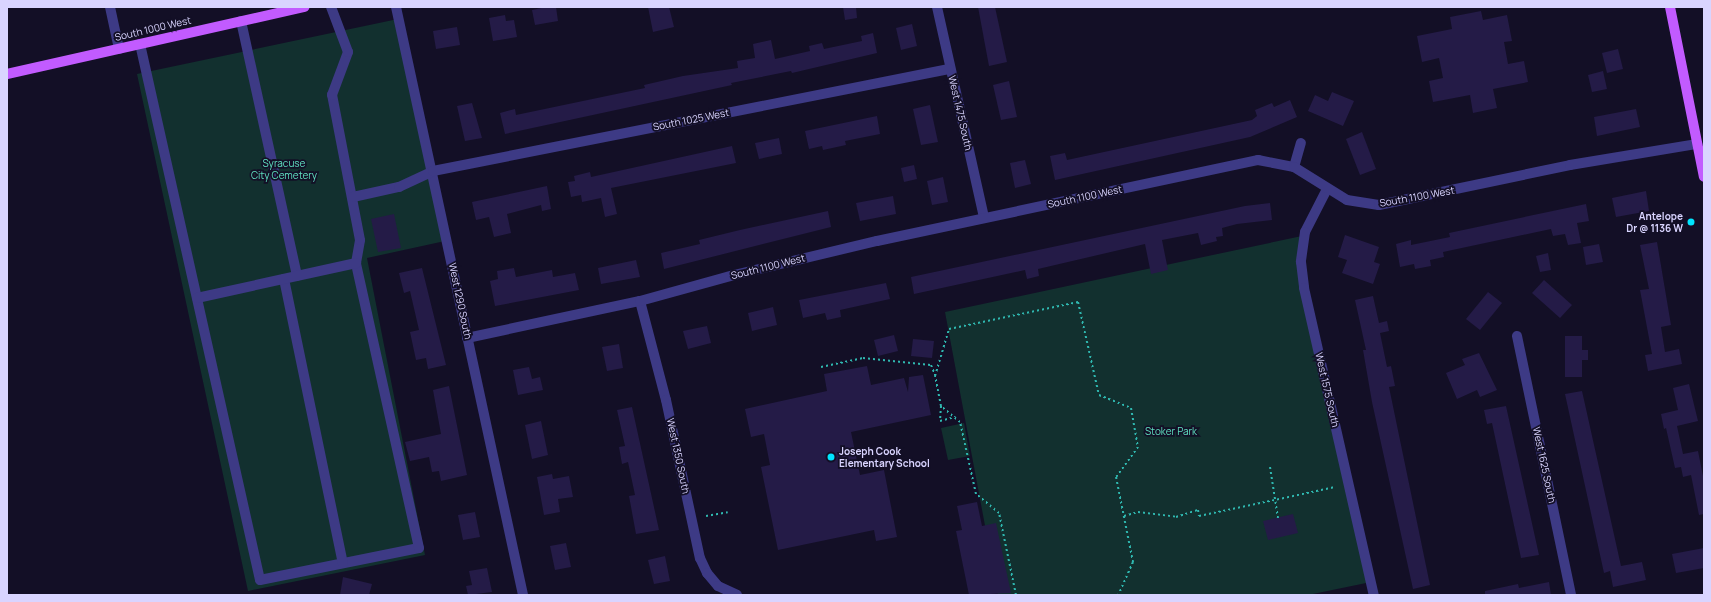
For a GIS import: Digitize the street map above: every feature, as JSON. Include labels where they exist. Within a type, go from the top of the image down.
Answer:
[{"type":"main road","name":"South 1000 West","points":[[7,74],[305,7]]},
{"type":"main road","points":[[1670,7],[1704,177]]},
{"type":"street","points":[[110,7],[119,49]]},
{"type":"street","points":[[140,44],[260,580],[419,548],[356,263],[360,240],[353,197],[332,94],[348,52],[331,7]]},
{"type":"street","name":"West 1290 South","points":[[396,7],[433,172],[467,338],[523,595]]},
{"type":"street","name":"West 1475 South","points":[[936,7],[984,218]]},
{"type":"street","points":[[241,21],[297,276]]},
{"type":"street","name":"South 1025 West","points":[[353,197],[399,187],[433,172],[949,69]]},
{"type":"street","points":[[1294,167],[1301,144]]},
{"type":"street","name":"South 1100 West","points":[[467,338],[640,301],[749,272],[984,218],[1258,160],[1294,167],[1327,189],[1347,200],[1379,205],[1570,165],[1697,144]]},
{"type":"street","name":"West 1575 South","points":[[1327,189],[1305,232],[1300,262],[1304,288],[1374,595]]},
{"type":"street","points":[[197,298],[356,263]]},
{"type":"street","points":[[284,279],[343,563]]},
{"type":"street","name":"West 1350 South","points":[[640,301],[666,400],[700,558],[707,573],[718,586],[737,595]]},
{"type":"street","name":"West 1625 South","points":[[1517,336],[1571,595]]},
{"type":"path","points":[[935,376],[949,329],[1078,302],[1099,395],[1131,408],[1138,447],[1116,477],[1134,562],[1118,595]]},
{"type":"path","points":[[821,367],[863,358],[931,365],[935,376],[941,406],[940,421],[955,417]]},
{"type":"path","points":[[941,406],[960,422],[976,494],[999,513],[1016,595]]},
{"type":"path","points":[[1270,467],[1278,518]]},
{"type":"path","points":[[1124,516],[1138,512],[1176,517],[1198,510],[1199,516],[1334,487]]},
{"type":"path","points":[[706,516],[728,512]]},
{"type":"green space","name":"Syracuse City Cemetery","points":[[398,19],[445,241],[367,258],[425,555],[248,591],[137,74]]},
{"type":"green space","name":"Stoker Park","points":[[1302,236],[1303,266],[1371,582],[1308,595],[998,595],[945,312]]},
{"type":"green space","points":[[964,423],[970,456],[948,460],[941,428]]},
{"type":"building","points":[[546,7],[556,7],[558,21],[535,25],[532,10]]},
{"type":"building","points":[[648,7],[669,7],[674,27],[653,32]]},
{"type":"building","points":[[843,7],[856,7],[857,18],[845,20]]},
{"type":"building","points":[[978,7],[995,7],[1007,62],[989,66]]},
{"type":"building","points":[[1481,11],[1483,20],[1507,15],[1512,41],[1504,42],[1508,64],[1524,61],[1528,82],[1493,89],[1497,108],[1473,113],[1470,95],[1433,102],[1429,81],[1443,78],[1439,58],[1422,62],[1417,36],[1452,29],[1450,17]]},
{"type":"building","points":[[505,15],[506,21],[514,20],[517,37],[493,41],[489,18]]},
{"type":"building","points":[[912,24],[917,46],[901,50],[896,28]]},
{"type":"building","points":[[457,27],[460,45],[436,49],[433,31]]},
{"type":"building","points":[[873,33],[877,53],[792,73],[791,71],[731,83],[732,85],[505,134],[500,113],[515,109],[516,115],[645,88],[644,85],[683,76],[738,68],[737,61],[755,58],[753,44],[771,40],[775,59],[810,51],[809,46],[822,43],[824,49],[862,41],[861,36]]},
{"type":"building","points":[[1618,49],[1623,69],[1607,73],[1602,53]]},
{"type":"building","points":[[1603,71],[1607,89],[1592,92],[1588,75]]},
{"type":"building","points":[[1009,81],[1017,117],[1001,120],[993,85]]},
{"type":"building","points":[[1332,92],[1354,101],[1343,126],[1308,111],[1315,95],[1328,101]]},
{"type":"building","points":[[1290,100],[1297,117],[1250,137],[1055,180],[1050,156],[1065,153],[1067,160],[1252,120],[1257,116],[1255,110],[1272,103],[1274,107]]},
{"type":"building","points":[[472,103],[482,138],[465,141],[457,106]]},
{"type":"building","points":[[930,105],[938,142],[921,145],[913,109]]},
{"type":"building","points":[[1636,109],[1640,127],[1597,136],[1594,117]]},
{"type":"building","points":[[877,116],[880,134],[845,141],[846,145],[823,150],[822,146],[809,149],[805,131]]},
{"type":"building","points":[[1362,132],[1376,169],[1360,175],[1346,139]]},
{"type":"building","points":[[779,138],[782,154],[759,159],[755,143]]},
{"type":"building","points":[[732,146],[736,163],[611,188],[617,214],[605,217],[601,198],[582,202],[581,195],[571,197],[568,182],[575,181],[574,176],[590,172],[591,177]]},
{"type":"building","points":[[1025,160],[1031,184],[1015,188],[1010,163]]},
{"type":"building","points":[[914,165],[917,179],[904,182],[901,168]]},
{"type":"building","points":[[943,177],[948,202],[932,205],[927,181]]},
{"type":"building","points":[[547,186],[551,209],[542,211],[541,205],[507,214],[511,233],[494,237],[489,217],[476,220],[472,202]]},
{"type":"building","points":[[1646,191],[1649,211],[1616,217],[1612,198]]},
{"type":"building","points":[[893,196],[896,214],[860,221],[856,203]]},
{"type":"building","points":[[1270,203],[1272,220],[1237,224],[1222,228],[1223,236],[1216,237],[1217,241],[1201,245],[1198,233],[1162,240],[1168,270],[1151,274],[1145,244],[1038,269],[1039,276],[1027,279],[1025,270],[914,294],[911,277],[1245,206]]},
{"type":"building","points":[[1586,204],[1589,221],[1577,223],[1581,243],[1568,245],[1565,234],[1553,236],[1551,229],[1443,252],[1444,257],[1430,260],[1431,266],[1415,269],[1414,264],[1400,267],[1396,244],[1411,240],[1411,245],[1450,237],[1449,233]]},
{"type":"building","points":[[828,211],[831,227],[664,269],[661,253],[700,244],[699,240]]},
{"type":"building","points":[[394,214],[401,248],[378,252],[371,219]]},
{"type":"building","points":[[1345,235],[1379,247],[1374,262],[1380,264],[1373,284],[1342,273],[1347,260],[1338,257]]},
{"type":"building","points":[[1657,242],[1671,325],[1661,327],[1665,352],[1679,349],[1682,364],[1648,371],[1645,355],[1652,354],[1640,290],[1649,289],[1640,245]]},
{"type":"building","points":[[1599,244],[1603,262],[1586,265],[1583,247]]},
{"type":"building","points":[[1548,253],[1551,270],[1540,272],[1536,256]]},
{"type":"building","points":[[636,260],[640,277],[601,284],[598,268]]},
{"type":"building","points":[[422,268],[446,365],[428,369],[426,358],[416,360],[410,332],[419,330],[410,291],[404,293],[399,273]]},
{"type":"building","points":[[514,268],[516,277],[552,270],[553,277],[575,273],[579,290],[495,306],[490,281],[498,279],[497,271]]},
{"type":"building","points":[[1544,280],[1572,305],[1560,318],[1532,293]]},
{"type":"building","points":[[886,283],[890,299],[840,310],[841,317],[827,320],[825,313],[803,318],[799,300]]},
{"type":"building","points":[[1488,292],[1502,303],[1480,330],[1466,319]]},
{"type":"building","points":[[1373,296],[1379,323],[1387,321],[1389,331],[1380,333],[1387,367],[1391,366],[1395,386],[1389,387],[1430,585],[1413,589],[1372,402],[1363,350],[1366,350],[1355,300]]},
{"type":"building","points":[[773,307],[777,325],[752,331],[748,313]]},
{"type":"building","points":[[707,326],[711,343],[688,349],[683,331]]},
{"type":"building","points":[[894,335],[898,351],[878,356],[874,340]]},
{"type":"building","points":[[1565,336],[1582,336],[1582,350],[1588,350],[1588,360],[1582,360],[1582,377],[1565,377]]},
{"type":"building","points":[[913,339],[934,341],[932,358],[911,356]]},
{"type":"building","points":[[619,344],[623,368],[607,371],[602,347]]},
{"type":"building","points":[[1479,353],[1497,390],[1480,397],[1477,390],[1457,399],[1446,373],[1465,365],[1462,359]]},
{"type":"building","points":[[867,366],[871,385],[904,378],[908,392],[909,377],[923,375],[931,415],[851,432],[860,475],[884,470],[897,537],[876,541],[874,530],[778,550],[761,467],[770,465],[764,434],[751,437],[745,409],[827,391],[824,374]]},
{"type":"building","points":[[529,367],[532,379],[540,377],[543,390],[518,395],[513,370]]},
{"type":"building","points":[[1689,384],[1698,421],[1677,426],[1683,454],[1698,451],[1704,481],[1704,514],[1699,515],[1691,475],[1683,477],[1681,467],[1675,468],[1666,428],[1664,429],[1661,414],[1678,410],[1673,388]]},
{"type":"building","points":[[449,386],[467,475],[441,481],[439,471],[432,472],[429,457],[410,461],[405,442],[441,434],[433,390]]},
{"type":"building","points":[[1582,391],[1621,566],[1642,562],[1646,580],[1613,587],[1610,571],[1604,573],[1565,394]]},
{"type":"building","points":[[1506,406],[1539,555],[1521,558],[1492,423],[1487,424],[1484,410]]},
{"type":"building","points":[[632,407],[659,530],[636,534],[629,496],[635,495],[628,462],[622,464],[619,447],[625,446],[617,410]]},
{"type":"building","points":[[541,421],[548,455],[532,459],[525,425]]},
{"type":"building","points":[[552,474],[553,479],[569,476],[573,497],[558,499],[560,512],[544,515],[537,477]]},
{"type":"building","points":[[977,502],[982,526],[996,523],[1011,593],[969,595],[956,531],[962,530],[957,506]]},
{"type":"building","points":[[475,512],[480,537],[463,540],[458,515]]},
{"type":"building","points":[[1293,514],[1298,533],[1268,540],[1263,521]]},
{"type":"building","points":[[566,543],[571,567],[555,570],[550,546]]},
{"type":"building","points":[[1704,548],[1704,568],[1676,573],[1672,554]]},
{"type":"building","points":[[665,556],[670,581],[654,584],[648,560]]},
{"type":"building","points":[[487,568],[492,592],[468,595],[466,586],[472,585],[469,571]]},
{"type":"building","points":[[343,577],[372,584],[369,595],[340,595]]},
{"type":"building","points":[[1549,582],[1551,595],[1485,595],[1485,591],[1518,584],[1519,588]]},
{"type":"place","name":"Antelope Dr @ 1136 W","points":[[1691,222]]},
{"type":"place","name":"Joseph Cook Elementary School","points":[[831,457]]}]
